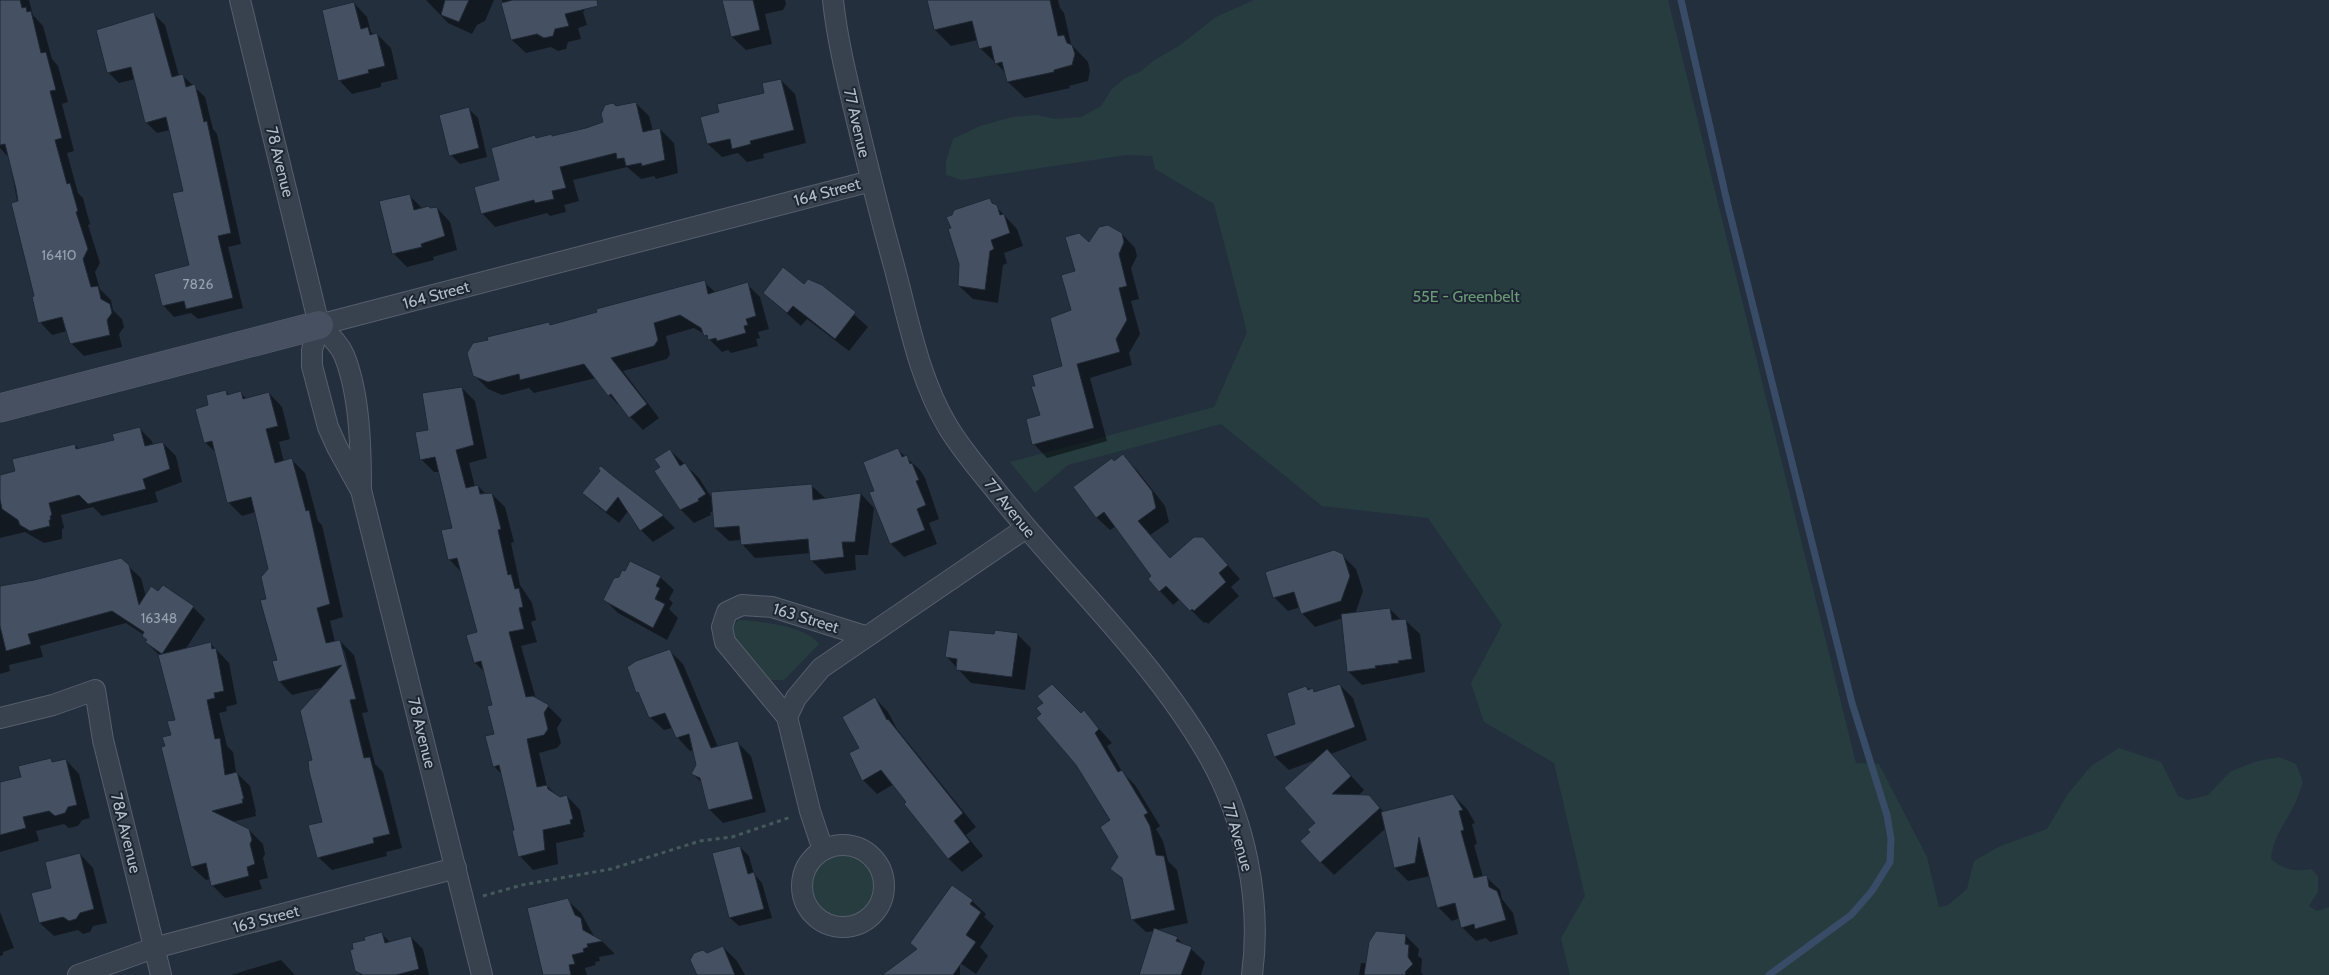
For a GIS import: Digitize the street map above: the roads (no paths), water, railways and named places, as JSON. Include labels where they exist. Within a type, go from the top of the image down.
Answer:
[{"type":"street","name":"78 Avenue","points":[[240,0],[319,325],[312,350],[314,373],[328,427],[337,448],[361,490]]},
{"type":"street","name":"77 Avenue","points":[[833,0],[839,44],[871,181],[919,359],[936,405],[962,448],[1026,528],[1158,682],[1196,735],[1217,772],[1239,829],[1248,869],[1255,928],[1252,975]]},
{"type":"street","name":"164 Street","points":[[0,408],[871,181]]},
{"type":"street","name":"78 Avenue","points":[[319,325],[336,343],[344,355],[358,419],[361,490],[482,975]]},
{"type":"street","name":"163 Street","points":[[787,717],[796,698],[809,680],[821,668],[865,636],[1026,528]]},
{"type":"street","name":"163 Street","points":[[823,850],[810,811],[787,717],[725,642],[722,627],[727,612],[742,605],[772,607],[865,636]]},
{"type":"street","name":"78A Avenue","points":[[0,718],[52,705],[95,690],[103,740],[161,975]]},
{"type":"street","points":[[846,845],[860,848],[872,856],[880,867],[884,878],[884,892],[879,906],[870,917],[858,924],[838,927],[825,923],[813,914],[806,902],[802,885],[805,871],[812,859],[823,850],[831,846],[846,845]]},
{"type":"street","name":"163 Street","points":[[78,975],[154,948],[456,868]]},
{"type":"waterway","points":[[1681,0],[1728,206],[1852,703],[1887,815],[1891,839],[1890,862],[1872,891],[1851,915],[1769,975]]},
{"type":"park label","name":"55E - Greenbelt","points":[[1466,296]]}]
